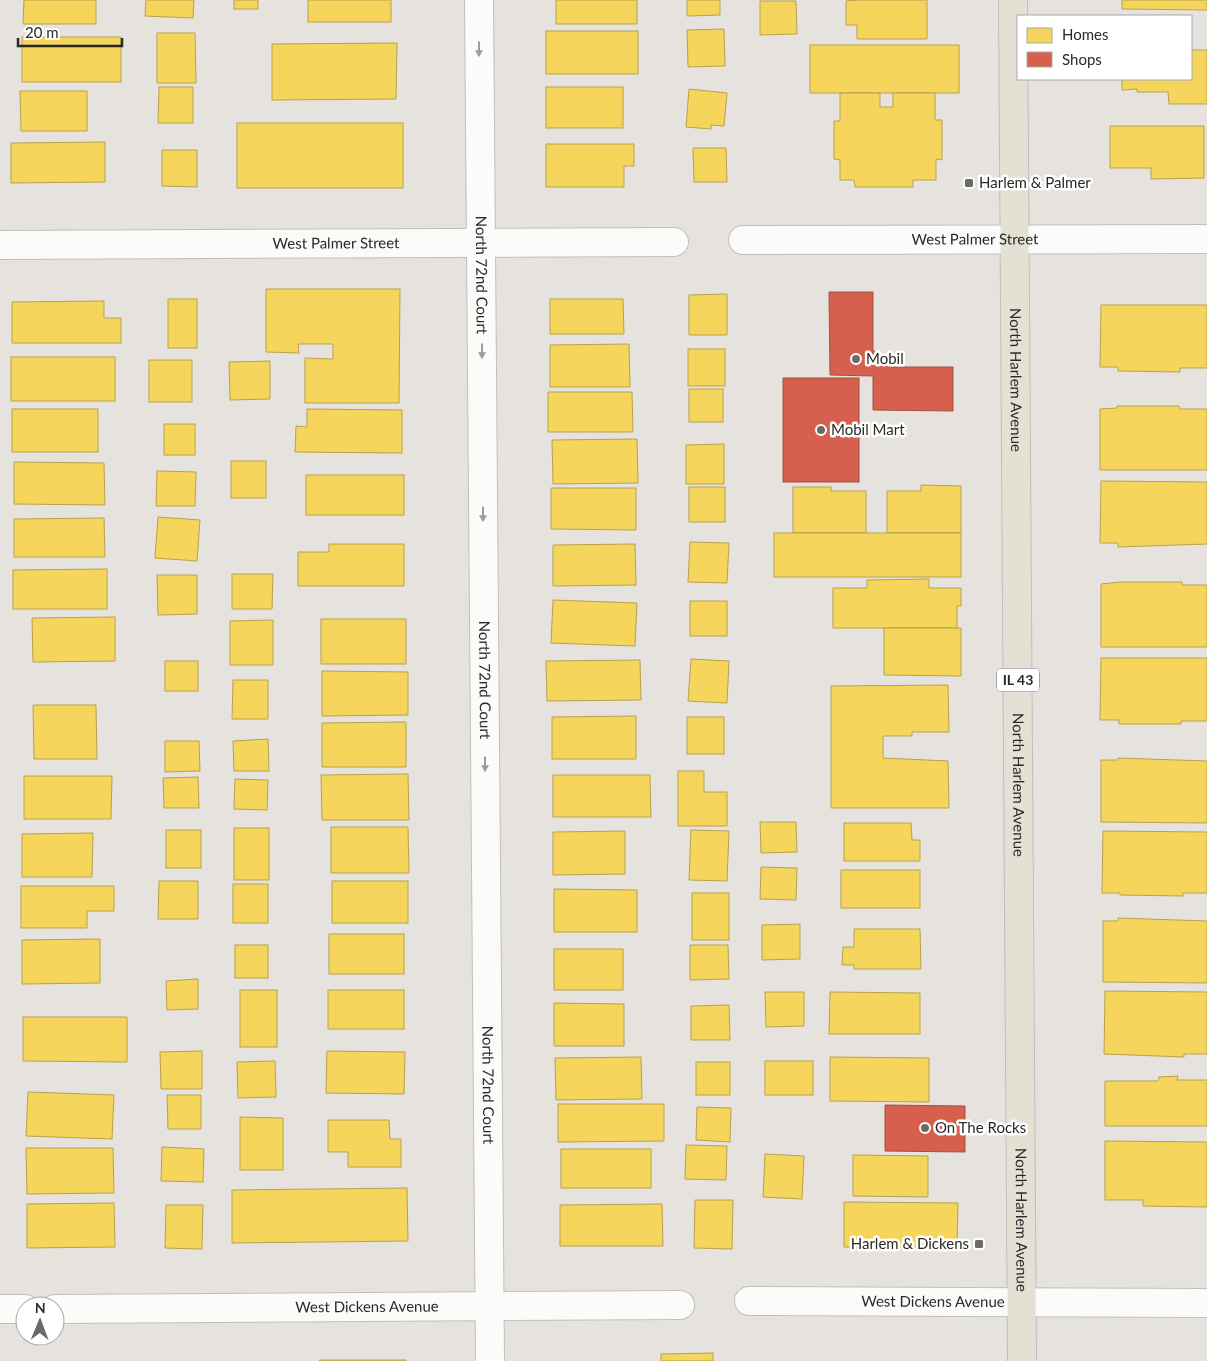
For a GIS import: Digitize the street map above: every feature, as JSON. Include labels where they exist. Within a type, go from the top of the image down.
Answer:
[{"type":"main road","name":"North Harlem Avenue","points":[[1013,0],[1022,1361]]},
{"type":"street","name":"North 72nd Court","points":[[479,0],[490,1361]]},
{"type":"street","name":"West Palmer Street","points":[[743,240],[1207,239]]},
{"type":"street","name":"West Palmer Street","points":[[0,245],[674,242]]},
{"type":"street","name":"West Dickens Avenue","points":[[749,1301],[1207,1303]]},
{"type":"street","name":"West Dickens Avenue","points":[[65,1309],[680,1305]]},
{"type":"street","points":[[0,1309],[15,1309]]},
{"type":"building: Homes","points":[[24,0],[96,0],[96,24],[23,24]]},
{"type":"building: Homes","points":[[146,0],[194,0],[193,18],[145,16]]},
{"type":"building: Homes","points":[[234,0],[258,0],[258,9],[234,9]]},
{"type":"building: Homes","points":[[308,0],[391,0],[391,22],[308,22]]},
{"type":"building: Homes","points":[[556,0],[637,0],[637,24],[556,24]]},
{"type":"building: Homes","points":[[687,0],[720,0],[720,15],[687,16]]},
{"type":"building: Homes","points":[[927,0],[927,39],[857,39],[857,25],[846,25],[846,1]]},
{"type":"building: Homes","points":[[1122,0],[1207,0],[1207,10],[1122,9]]},
{"type":"building: Homes","points":[[760,1],[796,1],[797,34],[760,35]]},
{"type":"building: Homes","points":[[724,29],[725,66],[688,67],[687,30]]},
{"type":"building: Homes","points":[[546,31],[638,31],[638,74],[546,74]]},
{"type":"building: Homes","points":[[157,33],[195,33],[196,83],[157,83]]},
{"type":"building: Homes","points":[[22,37],[121,37],[121,82],[22,82]]},
{"type":"building: Homes","points":[[397,43],[396,99],[272,100],[272,44]]},
{"type":"building: Homes","points":[[810,45],[959,45],[959,93],[810,93]]},
{"type":"building: Homes","points":[[1192,50],[1207,50],[1207,104],[1169,104],[1168,92],[1137,92],[1137,89],[1122,90],[1122,80],[1192,80]]},
{"type":"building: Homes","points":[[159,87],[193,87],[193,123],[158,123]]},
{"type":"building: Homes","points":[[546,87],[623,87],[623,128],[546,128]]},
{"type":"building: Homes","points":[[689,89],[727,93],[724,126],[711,125],[711,129],[686,127]]},
{"type":"building: Homes","points":[[20,91],[87,91],[87,131],[21,131]]},
{"type":"building: Homes","points":[[840,93],[880,93],[880,107],[893,107],[893,93],[935,93],[935,120],[942,120],[942,160],[936,159],[936,180],[913,180],[913,187],[855,187],[854,180],[840,180],[840,160],[834,159],[834,121],[840,121]]},
{"type":"building: Homes","points":[[237,123],[403,123],[403,188],[237,188]]},
{"type":"building: Homes","points":[[1110,126],[1204,126],[1204,178],[1151,179],[1151,168],[1110,168]]},
{"type":"building: Homes","points":[[105,142],[105,182],[11,183],[11,143]]},
{"type":"building: Homes","points":[[546,144],[634,144],[634,166],[624,166],[624,187],[546,187]]},
{"type":"building: Homes","points":[[693,148],[726,148],[727,182],[694,182]]},
{"type":"building: Homes","points":[[162,150],[197,150],[197,187],[162,186]]},
{"type":"building: Homes","points":[[266,289],[400,289],[399,403],[305,403],[305,358],[333,359],[333,344],[298,344],[299,353],[266,352]]},
{"type":"building: Homes","points":[[727,294],[727,335],[689,335],[689,295]]},
{"type":"building: Homes","points":[[168,299],[197,299],[197,348],[168,348]]},
{"type":"building: Homes","points":[[550,299],[623,299],[624,334],[550,334]]},
{"type":"building: Homes","points":[[104,301],[104,318],[121,318],[121,343],[12,343],[12,302]]},
{"type":"building: Homes","points":[[1101,305],[1207,305],[1207,368],[1180,368],[1180,372],[1118,371],[1118,367],[1100,367]]},
{"type":"building: Homes","points":[[629,344],[630,387],[550,387],[550,345]]},
{"type":"building: Homes","points":[[688,349],[725,349],[725,386],[688,386]]},
{"type":"building: Homes","points":[[11,357],[115,357],[115,401],[11,401]]},
{"type":"building: Homes","points":[[149,360],[192,360],[192,402],[149,402]]},
{"type":"building: Homes","points":[[270,361],[270,399],[230,400],[229,362]]},
{"type":"building: Homes","points":[[689,389],[723,389],[723,422],[689,422]]},
{"type":"building: Homes","points":[[548,392],[632,392],[633,432],[548,432]]},
{"type":"building: Homes","points":[[1117,406],[1179,406],[1180,409],[1207,409],[1207,470],[1100,470],[1100,409],[1117,408]]},
{"type":"building: Homes","points":[[12,409],[98,409],[98,452],[12,452]]},
{"type":"building: Homes","points":[[307,409],[402,410],[402,453],[295,452],[296,426],[307,427]]},
{"type":"building: Homes","points":[[164,424],[195,424],[195,455],[164,455]]},
{"type":"building: Homes","points":[[637,439],[638,483],[553,484],[552,440]]},
{"type":"building: Homes","points":[[724,444],[724,484],[686,484],[686,445]]},
{"type":"building: Homes","points":[[231,461],[266,461],[266,498],[231,498]]},
{"type":"building: Homes","points":[[14,462],[104,463],[105,505],[14,504]]},
{"type":"building: Homes","points":[[157,471],[196,472],[195,506],[156,506]]},
{"type":"building: Homes","points":[[306,475],[404,475],[404,515],[306,515]]},
{"type":"building: Homes","points":[[1101,481],[1207,482],[1207,544],[1118,547],[1118,543],[1100,543]]},
{"type":"building: Homes","points":[[921,485],[961,486],[961,533],[887,533],[887,491],[921,491]]},
{"type":"building: Homes","points":[[689,487],[725,487],[725,522],[689,522]]},
{"type":"building: Homes","points":[[793,487],[831,487],[831,491],[866,491],[866,533],[793,533]]},
{"type":"building: Homes","points":[[551,488],[636,488],[636,530],[551,529]]},
{"type":"building: Homes","points":[[158,517],[200,520],[197,561],[155,558]]},
{"type":"building: Homes","points":[[104,518],[105,557],[14,557],[14,519]]},
{"type":"building: Homes","points":[[774,533],[961,533],[961,577],[774,577]]},
{"type":"building: Homes","points":[[690,542],[729,543],[727,583],[688,582]]},
{"type":"building: Homes","points":[[329,544],[404,544],[404,586],[298,586],[298,552],[329,552]]},
{"type":"building: Homes","points":[[635,544],[636,585],[553,586],[553,545]]},
{"type":"building: Homes","points":[[107,569],[107,609],[13,609],[13,570]]},
{"type":"building: Homes","points":[[232,574],[273,574],[272,609],[232,609]]},
{"type":"building: Homes","points":[[157,575],[197,575],[197,614],[158,615]]},
{"type":"building: Homes","points":[[929,579],[929,588],[961,588],[961,606],[957,606],[957,628],[833,628],[833,588],[867,588],[867,580]]},
{"type":"building: Homes","points":[[1120,582],[1182,582],[1182,585],[1207,585],[1207,647],[1101,647],[1101,584]]},
{"type":"building: Homes","points":[[553,600],[637,603],[635,646],[551,643]]},
{"type":"building: Homes","points":[[690,601],[727,601],[727,636],[690,636]]},
{"type":"building: Homes","points":[[115,617],[115,661],[33,662],[32,618]]},
{"type":"building: Homes","points":[[321,619],[406,619],[406,664],[321,664]]},
{"type":"building: Homes","points":[[273,620],[273,665],[230,665],[230,621]]},
{"type":"building: Homes","points":[[884,628],[961,628],[961,676],[884,675]]},
{"type":"building: Homes","points":[[1101,658],[1207,658],[1207,721],[1181,721],[1181,724],[1119,724],[1119,720],[1100,720]]},
{"type":"building: Homes","points":[[691,659],[729,661],[727,703],[688,701]]},
{"type":"building: Homes","points":[[640,660],[641,700],[547,701],[546,661]]},
{"type":"building: Homes","points":[[165,661],[198,661],[198,691],[165,691]]},
{"type":"building: Homes","points":[[322,671],[408,672],[408,715],[322,716]]},
{"type":"building: Homes","points":[[233,680],[268,680],[268,719],[232,719]]},
{"type":"building: Homes","points":[[948,685],[949,732],[912,732],[912,736],[883,736],[883,758],[948,761],[949,808],[831,808],[831,686]]},
{"type":"building: Homes","points":[[33,705],[96,705],[97,759],[34,759]]},
{"type":"building: Homes","points":[[636,716],[636,759],[552,759],[552,717]]},
{"type":"building: Homes","points":[[687,717],[724,717],[724,754],[687,754]]},
{"type":"building: Homes","points":[[406,722],[406,767],[322,767],[322,723]]},
{"type":"building: Homes","points":[[268,739],[269,771],[234,771],[233,741]]},
{"type":"building: Homes","points":[[165,741],[199,741],[200,771],[165,772]]},
{"type":"building: Homes","points":[[1118,758],[1207,761],[1207,823],[1101,822],[1101,760],[1118,760]]},
{"type":"building: Homes","points":[[678,771],[704,771],[704,792],[727,792],[727,826],[678,826]]},
{"type":"building: Homes","points":[[408,774],[409,820],[322,820],[321,775]]},
{"type":"building: Homes","points":[[553,775],[650,775],[651,817],[553,817]]},
{"type":"building: Homes","points":[[24,776],[112,776],[111,819],[24,819]]},
{"type":"building: Homes","points":[[198,777],[199,808],[164,808],[163,778]]},
{"type":"building: Homes","points":[[235,779],[268,780],[267,810],[234,809]]},
{"type":"building: Homes","points":[[760,822],[796,822],[797,852],[761,853]]},
{"type":"building: Homes","points":[[844,823],[911,823],[912,840],[920,840],[920,861],[844,861]]},
{"type":"building: Homes","points":[[331,827],[408,827],[409,873],[331,873]]},
{"type":"building: Homes","points":[[234,828],[269,828],[269,880],[234,880]]},
{"type":"building: Homes","points":[[166,830],[201,830],[201,868],[166,868]]},
{"type":"building: Homes","points":[[691,830],[729,831],[727,881],[689,880]]},
{"type":"building: Homes","points":[[625,831],[625,874],[553,875],[553,832]]},
{"type":"building: Homes","points":[[1103,831],[1207,832],[1207,893],[1183,893],[1183,896],[1102,893]]},
{"type":"building: Homes","points":[[93,833],[92,877],[22,877],[22,834]]},
{"type":"building: Homes","points":[[761,867],[797,868],[796,900],[760,899]]},
{"type":"building: Homes","points":[[841,870],[920,870],[920,908],[841,908]]},
{"type":"building: Homes","points":[[159,881],[198,881],[198,919],[158,919]]},
{"type":"building: Homes","points":[[332,881],[408,881],[408,923],[332,923]]},
{"type":"building: Homes","points":[[233,884],[268,884],[268,923],[233,923]]},
{"type":"building: Homes","points":[[21,886],[114,886],[114,911],[87,911],[87,928],[21,928]]},
{"type":"building: Homes","points":[[554,889],[637,890],[637,932],[554,932]]},
{"type":"building: Homes","points":[[692,893],[729,893],[729,940],[692,940]]},
{"type":"building: Homes","points":[[1118,918],[1207,921],[1207,983],[1103,982],[1103,921],[1118,921]]},
{"type":"building: Homes","points":[[800,924],[800,959],[762,960],[762,925]]},
{"type":"building: Homes","points":[[854,929],[920,929],[921,969],[854,969],[854,965],[842,965],[843,947],[854,947]]},
{"type":"building: Homes","points":[[329,934],[404,934],[404,974],[329,974]]},
{"type":"building: Homes","points":[[100,939],[100,983],[22,984],[22,940]]},
{"type":"building: Homes","points":[[235,945],[268,945],[268,978],[235,978]]},
{"type":"building: Homes","points":[[690,945],[728,945],[729,979],[690,980]]},
{"type":"building: Homes","points":[[554,949],[623,949],[623,990],[554,990]]},
{"type":"building: Homes","points":[[198,979],[198,1009],[167,1010],[166,981]]},
{"type":"building: Homes","points":[[240,990],[277,990],[277,1047],[240,1047]]},
{"type":"building: Homes","points":[[328,990],[404,990],[404,1029],[328,1029]]},
{"type":"building: Homes","points":[[1105,991],[1207,992],[1207,1054],[1184,1054],[1184,1057],[1104,1054]]},
{"type":"building: Homes","points":[[765,992],[804,992],[804,1026],[766,1027]]},
{"type":"building: Homes","points":[[830,992],[920,993],[920,1034],[829,1034]]},
{"type":"building: Homes","points":[[554,1003],[624,1004],[624,1046],[554,1046]]},
{"type":"building: Homes","points":[[729,1005],[730,1040],[691,1040],[691,1006]]},
{"type":"building: Homes","points":[[23,1017],[127,1017],[127,1062],[23,1061]]},
{"type":"building: Homes","points":[[202,1051],[202,1089],[161,1089],[160,1052]]},
{"type":"building: Homes","points":[[327,1051],[405,1052],[404,1094],[326,1093]]},
{"type":"building: Homes","points":[[641,1057],[642,1099],[556,1100],[555,1058]]},
{"type":"building: Homes","points":[[830,1057],[929,1058],[929,1102],[830,1101]]},
{"type":"building: Homes","points":[[275,1061],[276,1097],[238,1098],[237,1062]]},
{"type":"building: Homes","points":[[765,1061],[813,1061],[813,1095],[765,1095]]},
{"type":"building: Homes","points":[[696,1062],[730,1062],[730,1095],[696,1095]]},
{"type":"building: Homes","points":[[1178,1076],[1177,1080],[1207,1080],[1207,1126],[1105,1126],[1105,1081],[1158,1081],[1159,1077]]},
{"type":"building: Homes","points":[[28,1092],[114,1095],[112,1139],[26,1136]]},
{"type":"building: Homes","points":[[167,1095],[201,1095],[201,1129],[168,1129]]},
{"type":"building: Homes","points":[[558,1104],[664,1104],[664,1141],[558,1142]]},
{"type":"building: Homes","points":[[697,1107],[731,1108],[730,1142],[696,1140]]},
{"type":"building: Homes","points":[[240,1117],[283,1118],[283,1170],[240,1170]]},
{"type":"building: Homes","points":[[328,1120],[389,1120],[390,1139],[401,1139],[401,1167],[348,1167],[348,1152],[328,1152]]},
{"type":"building: Homes","points":[[1105,1141],[1207,1142],[1207,1207],[1143,1206],[1143,1200],[1105,1200]]},
{"type":"building: Homes","points":[[686,1145],[727,1146],[726,1180],[685,1179]]},
{"type":"building: Homes","points":[[162,1147],[204,1149],[203,1182],[161,1181]]},
{"type":"building: Homes","points":[[26,1148],[113,1148],[114,1193],[27,1194]]},
{"type":"building: Homes","points":[[561,1149],[651,1149],[651,1188],[561,1188]]},
{"type":"building: Homes","points":[[765,1154],[804,1156],[802,1199],[763,1197]]},
{"type":"building: Homes","points":[[853,1155],[928,1156],[928,1197],[853,1196]]},
{"type":"building: Homes","points":[[407,1188],[408,1241],[232,1243],[232,1190]]},
{"type":"building: Homes","points":[[695,1200],[733,1200],[732,1249],[694,1248]]},
{"type":"building: Homes","points":[[844,1202],[958,1203],[957,1248],[844,1247]]},
{"type":"building: Homes","points":[[114,1203],[115,1247],[27,1248],[27,1204]]},
{"type":"building: Homes","points":[[662,1204],[663,1246],[560,1246],[560,1205]]},
{"type":"building: Homes","points":[[166,1205],[203,1205],[202,1249],[165,1248]]},
{"type":"building: Homes","points":[[713,1353],[713,1361],[661,1361],[661,1354]]},
{"type":"building: Homes","points":[[406,1360],[406,1361],[319,1361]]},
{"type":"building: Shops","name":"Mobil","points":[[829,292],[873,292],[873,350],[892,367],[953,367],[953,411],[873,410],[873,376],[830,375]]},
{"type":"building: Shops","name":"Mobil Mart","points":[[783,378],[859,378],[859,482],[783,482]]},
{"type":"building: Shops","name":"On The Rocks","points":[[885,1105],[965,1106],[965,1152],[885,1151]]},
{"type":"place","name":"Harlem & Palmer","points":[[969,183]]},
{"type":"place","name":"Mobil","points":[[856,359]]},
{"type":"place","name":"Mobil Mart","points":[[821,430]]},
{"type":"place","name":"On The Rocks","points":[[925,1128]]},
{"type":"place","name":"Harlem & Dickens","points":[[979,1244]]}]
